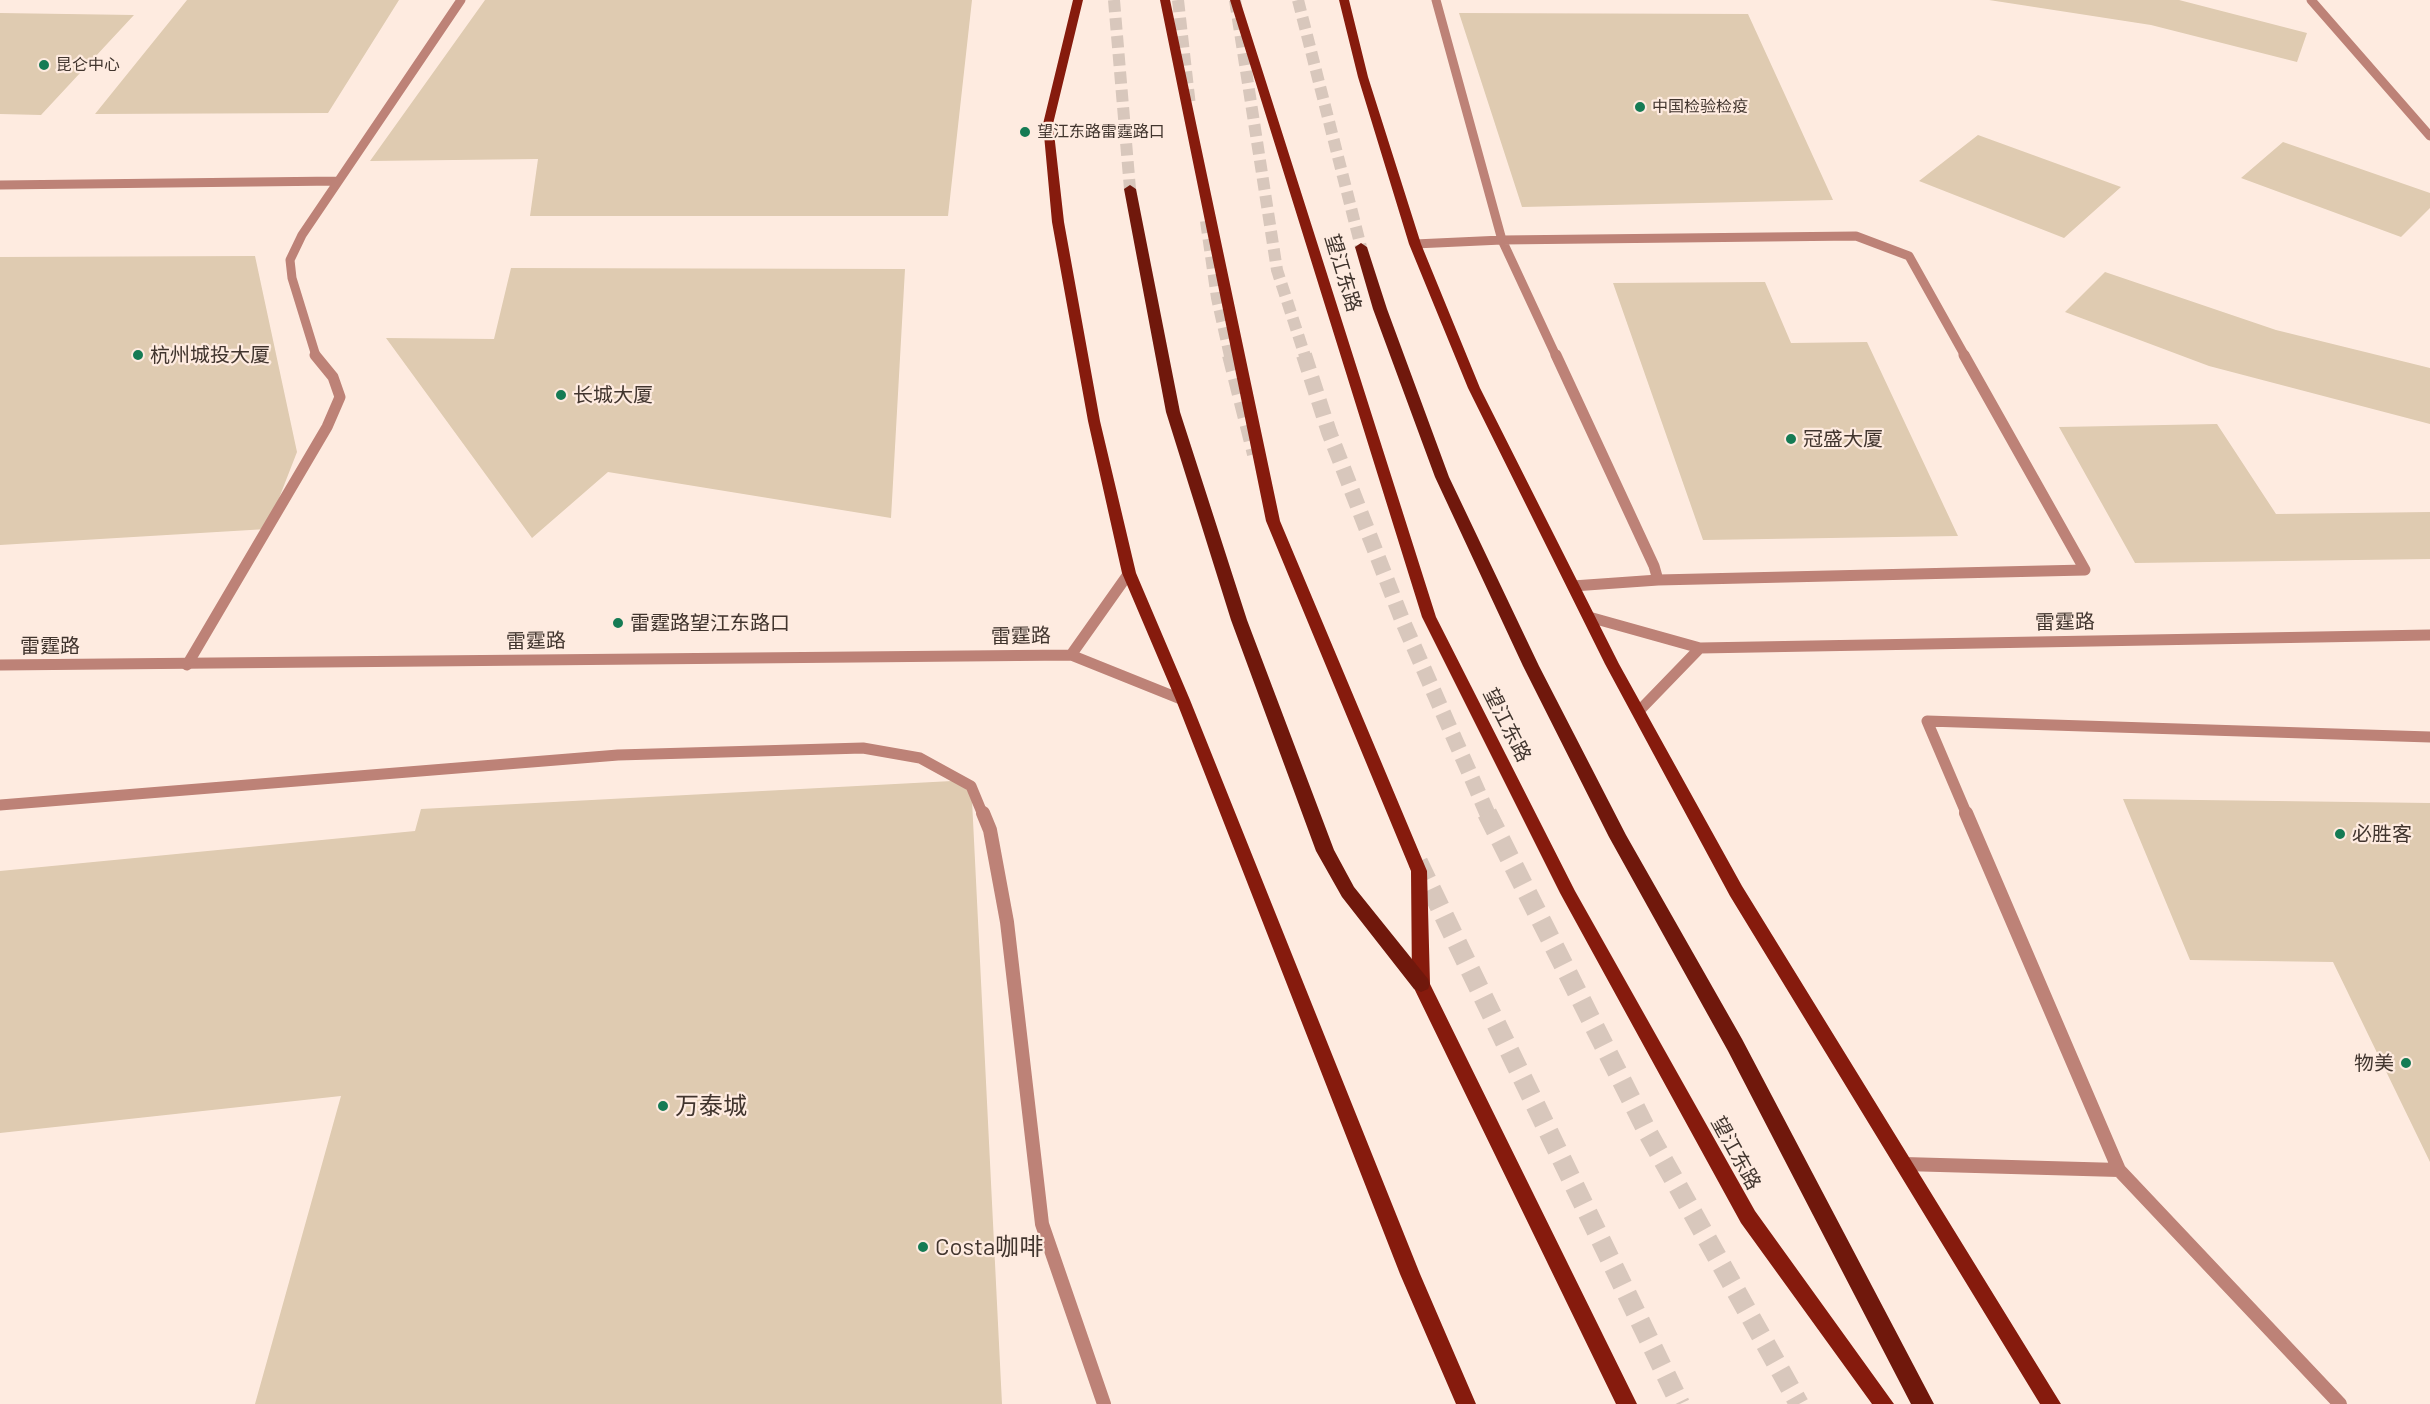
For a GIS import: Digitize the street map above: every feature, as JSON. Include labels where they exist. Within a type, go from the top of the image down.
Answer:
[{"type":"highway","points":[[1130,189],[1173,412],[1239,620],[1325,851],[1348,892],[1421,984]]},
{"type":"highway","points":[[1361,247],[1380,309],[1442,477],[1531,666],[1618,837],[1735,1046],[1923,1404]]},
{"type":"main road","points":[[1078,0],[1048,124],[1058,222],[1094,421],[1129,573],[1184,700],[1410,1274],[1466,1404]]},
{"type":"main road","points":[[1165,0],[1273,521],[1419,871],[1421,984],[1627,1404]]},
{"type":"main road","name":"望江东路","points":[[1234,0],[1429,617],[1568,893],[1748,1217],[1884,1404]]},
{"type":"main road","points":[[1344,0],[1363,77],[1414,244],[1474,387],[1573,586],[1638,712],[1736,891],[2051,1404]]},
{"type":"street","points":[[187,665],[327,427],[340,397],[333,377],[314,354],[292,278],[290,260],[302,235],[461,0]]},
{"type":"street","points":[[1436,0],[1502,240],[1654,566],[1658,580]]},
{"type":"street","points":[[2311,0],[2430,136]]},
{"type":"street","points":[[0,185],[338,181]]},
{"type":"street","points":[[1414,244],[1502,240],[1856,236],[1909,256],[2085,570],[1658,580],[1573,586]]},
{"type":"street","name":"雷霆路","points":[[1071,655],[1129,573]]},
{"type":"street","name":"雷霆路","points":[[1589,617],[1700,648],[2430,635]]},
{"type":"street","points":[[1638,712],[1700,648]]},
{"type":"street","name":"雷霆路","points":[[0,665],[1071,655],[1184,700]]},
{"type":"street","points":[[2340,1404],[2119,1170],[1927,722],[2430,737]]},
{"type":"street","points":[[0,806],[618,755],[863,748],[920,758],[971,786],[990,830],[1007,922],[1042,1224],[1104,1404]]},
{"type":"street","points":[[1904,1164],[2119,1170]]},
{"type":"building","points":[[187,0],[399,0],[328,113],[95,114]]},
{"type":"building","points":[[485,0],[972,0],[948,216],[530,216],[538,159],[370,161]]},
{"type":"building","points":[[1989,0],[2179,0],[2307,33],[2297,62],[2151,25]]},
{"type":"building","name":"昆仑中心","points":[[0,13],[134,15],[41,115],[0,114]]},
{"type":"building","name":"中国检验检疫","points":[[1459,13],[1748,14],[1833,200],[1522,207]]},
{"type":"building","points":[[1978,135],[2121,187],[2064,238],[1919,181]]},
{"type":"building","points":[[2283,142],[2430,193],[2430,208],[2401,237],[2241,178]]},
{"type":"building","name":"杭州城投大厦","points":[[255,256],[297,452],[267,529],[0,545],[0,257]]},
{"type":"building","points":[[511,268],[905,269],[891,518],[608,472],[532,538],[386,338],[494,339]]},
{"type":"building","points":[[2105,272],[2276,330],[2430,368],[2430,424],[2209,366],[2065,312]]},
{"type":"building","name":"冠盛大厦","points":[[1765,282],[1791,343],[1867,342],[1958,536],[1703,540],[1613,283]]},
{"type":"building","points":[[2217,424],[2276,514],[2430,512],[2430,559],[2135,563],[2059,427]]},
{"type":"building","name":"万泰城","points":[[971,780],[1002,1404],[255,1404],[341,1096],[0,1133],[0,871],[415,831],[421,809]]},
{"type":"building","points":[[2123,799],[2430,803],[2430,1162],[2333,962],[2190,960]]},
{"type":"tunnel","points":[[1114,0],[1130,189]]},
{"type":"tunnel","points":[[1178,0],[1190,106]]},
{"type":"tunnel","points":[[1235,0],[1277,270],[1305,356]]},
{"type":"tunnel","points":[[1298,0],[1361,247]]},
{"type":"tunnel","points":[[1206,221],[1217,298],[1230,356]]},
{"type":"tunnel","points":[[1230,355],[1255,454]]},
{"type":"tunnel","points":[[1304,355],[1329,432],[1403,622],[1488,815]]},
{"type":"tunnel","points":[[1488,815],[1648,1133],[1799,1404]]},
{"type":"tunnel","points":[[1418,862],[1680,1404]]},
{"type":"place","name":"昆仑中心","points":[[44,65]]},
{"type":"place","name":"中国检验检疫","points":[[1640,107]]},
{"type":"place","name":"望江东路雷霆路口","points":[[1025,132]]},
{"type":"place","name":"杭州城投大厦","points":[[138,355]]},
{"type":"place","name":"长城大厦","points":[[561,395]]},
{"type":"place","name":"冠盛大厦","points":[[1791,439]]},
{"type":"place","name":"雷霆路望江东路口","points":[[618,623]]},
{"type":"place","name":"必胜客","points":[[2340,834]]},
{"type":"place","name":"物美","points":[[2406,1063]]},
{"type":"place","name":"万泰城","points":[[663,1106]]},
{"type":"place","name":"Costa咖啡","points":[[923,1247]]}]
